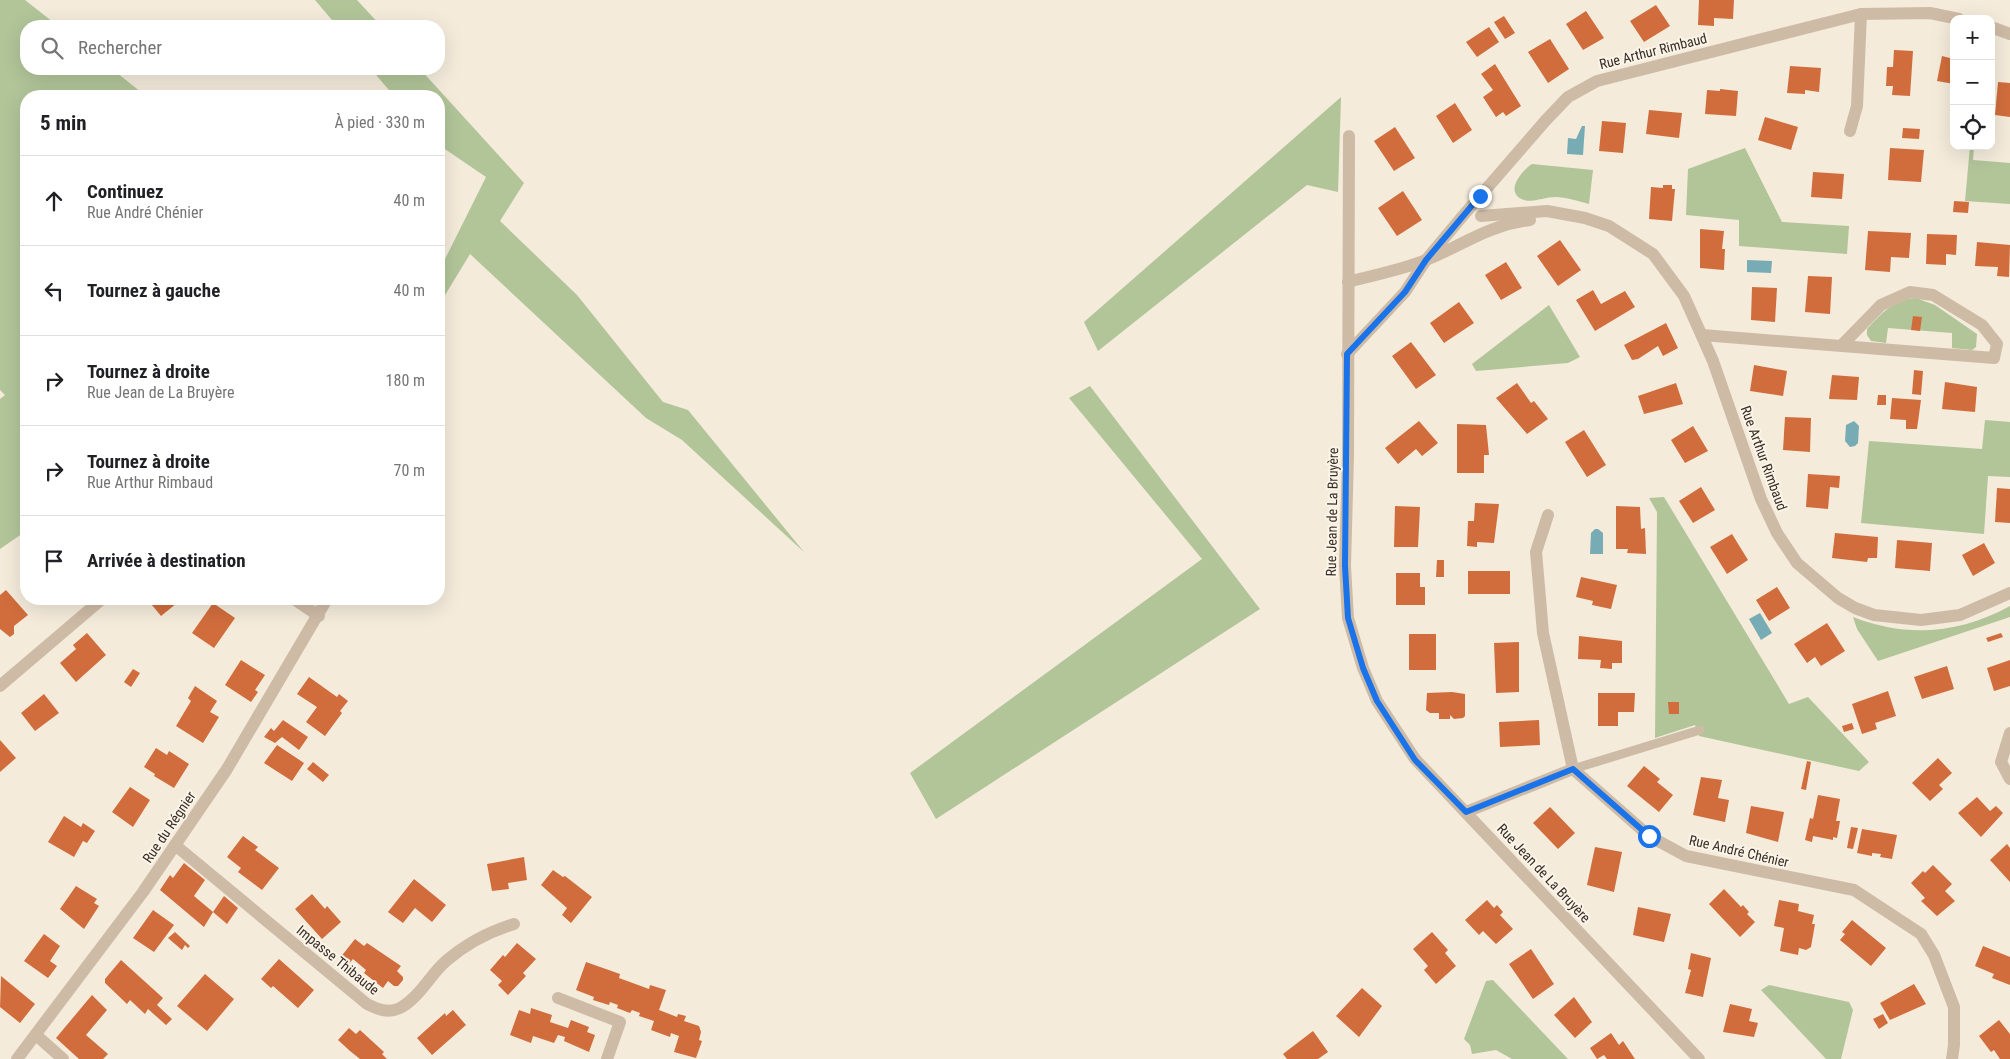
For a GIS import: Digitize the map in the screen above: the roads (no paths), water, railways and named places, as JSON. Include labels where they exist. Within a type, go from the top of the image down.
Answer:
[{"type":"street","name":"Rue Arthur Rimbaud","points":[[1347,354],[1405,292],[1426,260],[1471,206],[1568,97],[1597,81],[1862,14],[1930,13],[1950,17]]},
{"type":"street","points":[[1850,131],[1857,106],[1862,14]]},
{"type":"street","points":[[1995,28],[2010,34]]},
{"type":"street","name":"Rue Jean de La Bruyère","points":[[1349,136],[1345,566],[1348,618],[1363,668],[1377,701],[1415,760],[1699,1059]]},
{"type":"street","points":[[1471,206],[1481,216],[1483,233]]},
{"type":"street","name":"Rue Arthur Rimbaud","points":[[1481,216],[1547,211],[1585,218],[1609,226],[1653,254],[1684,296],[1702,335],[1713,361],[1761,499],[1778,533],[1797,564],[1815,580],[1855,608],[1874,615],[1921,620],[1960,615],[2010,594]]},
{"type":"street","name":"Rue Arthur Rimbaud","points":[[1348,282],[1426,260],[1483,233],[1514,222],[1547,218],[1585,218]]},
{"type":"street","points":[[1702,335],[1994,358],[1997,344],[1982,325],[1934,295],[1910,292],[1881,305],[1842,345]]},
{"type":"street","points":[[1466,812],[1573,769],[1543,633],[1536,552],[1548,515]]},
{"type":"street","points":[[0,686],[95,605]]},
{"type":"street","points":[[303,605],[319,616]]},
{"type":"street","name":"Rue du Régnier","points":[[17,1059],[143,892],[175,846],[227,769],[324,605]]},
{"type":"street","points":[[2010,733],[2001,762],[2010,778]]},
{"type":"street","name":"Rue André Chénier","points":[[1573,769],[1649,836],[1686,856],[1854,890],[1921,934],[1934,955],[1954,1007],[1952,1059]]},
{"type":"street","name":"Impasse Thibaude","points":[[175,846],[366,1004],[381,1011],[399,1009],[414,997],[446,961],[485,934],[514,924]]},
{"type":"street","points":[[558,998],[620,1022],[606,1059]]},
{"type":"street","points":[[36,1035],[63,1059]]},
{"type":"lane","points":[[1573,769],[1700,730]]},
{"type":"water","points":[[1582,126],[1585,126],[1583,155],[1567,154],[1568,138],[1576,139]]},
{"type":"water","points":[[1747,260],[1772,261],[1771,273],[1747,272]]},
{"type":"water","points":[[1854,421],[1859,426],[1858,443],[1850,447],[1845,441],[1846,425]]},
{"type":"water","points":[[1595,529],[1603,533],[1603,554],[1590,554],[1591,533]]},
{"type":"water","points":[[1760,613],[1772,633],[1761,640],[1749,619]]}]
